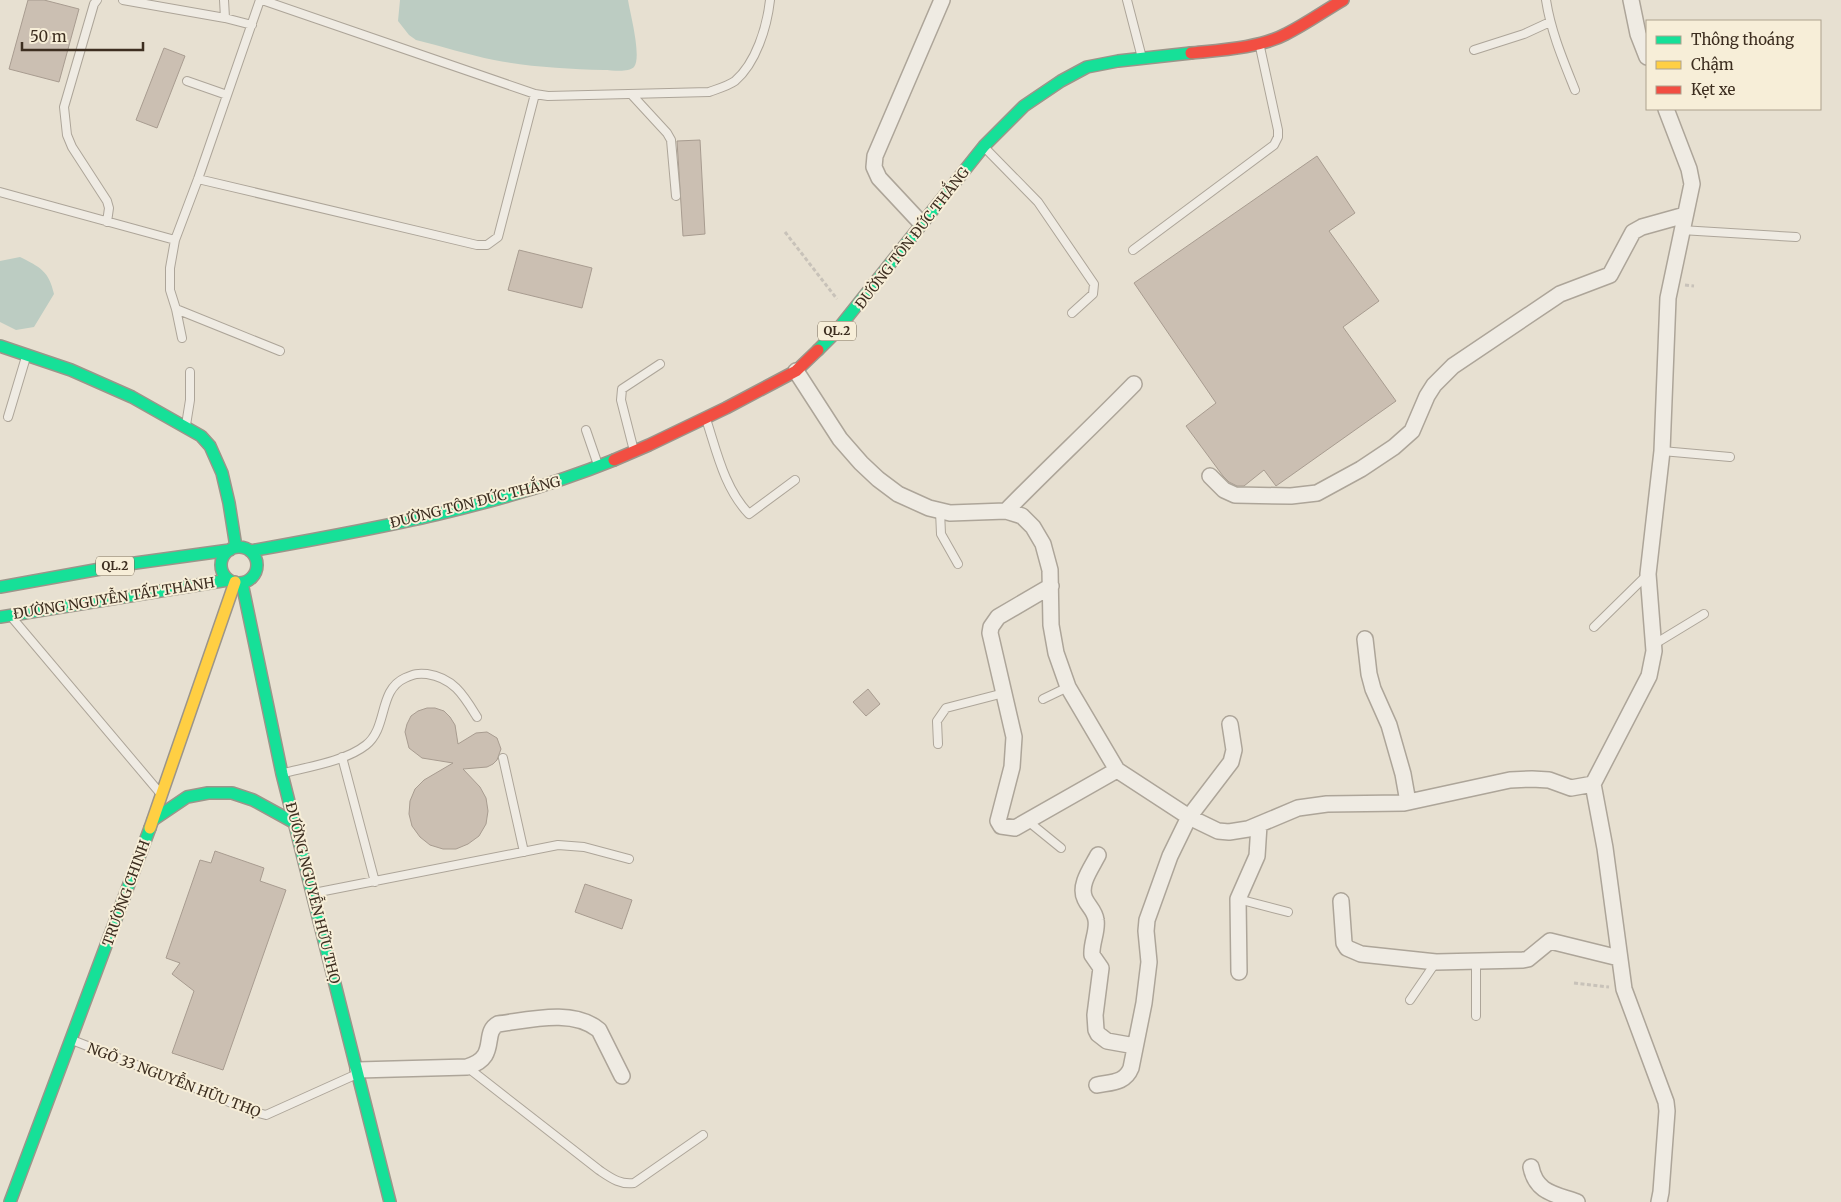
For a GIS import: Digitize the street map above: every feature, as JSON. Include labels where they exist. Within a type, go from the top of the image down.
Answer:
[{"type":"main road","name":"ĐƯỜNG TÔN ĐỨC THẮNG","points":[[250,551],[340,535],[461,509],[569,478],[634,451],[706,417],[796,370],[850,316],[921,223],[984,146],[1024,106],[1061,81],[1087,67],[1118,61],[1230,49],[1259,43],[1285,35],[1343,0]]},
{"type":"main road","points":[[0,346],[71,370],[132,397],[201,436],[215,453],[225,487],[233,549]]},
{"type":"main road","points":[[243,548],[250,551],[257,562],[253,576],[248,580],[235,582],[224,574],[222,561],[233,549],[243,548]]},
{"type":"main road","name":"ĐƯỜNG NGUYỄN TẤT THÀNH","points":[[0,587],[128,564],[233,549]]},
{"type":"main road","name":"ĐƯỜNG NGUYỄN TẤT THÀNH","points":[[5,616],[235,582]]},
{"type":"main road","name":"ĐƯỜNG NGUYỄN HỮU THỌ","points":[[235,582],[390,1202]]},
{"type":"main road","name":"TRƯỜNG CHINH","points":[[10,1202],[162,796],[235,582]]},
{"type":"main road","points":[[153,820],[187,796],[208,793],[232,793],[253,800],[295,823]]},
{"type":"main road","points":[[6,1183],[24,1168]]},
{"type":"street","points":[[921,223],[879,178],[874,167],[875,156],[942,0]]},
{"type":"street","points":[[1631,0],[1638,34],[1646,55]]},
{"type":"street","points":[[1659,1202],[1662,1192],[1666,1102],[1624,989],[1605,848],[1593,784],[1649,676],[1652,663],[1653,645],[1648,574],[1662,451],[1668,298],[1692,184],[1666,110]]},
{"type":"street","points":[[1210,476],[1224,490],[1235,495],[1290,496],[1317,493],[1394,447],[1412,431],[1434,385],[1453,366],[1560,294],[1610,275],[1633,232],[1642,227],[1683,222]]},
{"type":"street","points":[[796,370],[840,439],[860,463],[898,494],[930,508],[950,513],[1006,511],[1022,516],[1033,527],[1043,544],[1050,570],[1051,625],[1056,652],[1068,687],[1117,770],[1189,817],[1218,831],[1229,832],[1248,829],[1298,808],[1327,804],[1408,802],[1510,780],[1549,780],[1571,788],[1593,784]]},
{"type":"street","points":[[1006,511],[1056,460],[1085,435],[1134,384]]},
{"type":"street","points":[[1051,586],[998,618],[991,626],[990,633],[1014,737],[1014,755],[998,821],[1001,826],[1008,829],[1015,828],[1029,822],[1117,770]]},
{"type":"street","points":[[1365,638],[1371,682],[1389,725],[1403,774],[1408,802]]},
{"type":"street","points":[[1097,1085],[1122,1080],[1128,1076],[1149,962],[1146,931],[1147,920],[1170,856],[1189,817],[1231,762],[1234,750],[1230,724]]},
{"type":"street","points":[[1239,972],[1238,899],[1258,856],[1259,825]]},
{"type":"street","points":[[1098,855],[1085,881],[1083,893],[1096,919],[1092,955],[1101,968],[1095,1015],[1096,1030],[1107,1041],[1135,1046]]},
{"type":"street","points":[[1341,901],[1343,937],[1346,948],[1361,954],[1436,962],[1522,960],[1528,959],[1550,941],[1619,958]]},
{"type":"street","points":[[359,1072],[467,1067],[480,1062],[484,1058],[491,1031],[498,1024],[569,1017],[593,1025],[599,1030],[622,1076]]},
{"type":"street","points":[[1531,1167],[1536,1182],[1545,1191],[1577,1202]]},
{"type":"lane","points":[[97,0],[94,4],[64,107],[67,134],[72,147],[107,201],[109,208],[107,222]]},
{"type":"lane","points":[[123,0],[225,18],[252,25]]},
{"type":"lane","points":[[224,0],[225,18]]},
{"type":"lane","points":[[182,338],[169,279],[176,240],[261,0],[535,94],[548,96],[710,92],[733,82],[748,66],[760,41],[770,0]]},
{"type":"lane","points":[[1127,0],[1142,58]]},
{"type":"lane","points":[[1546,0],[1550,22],[1560,54],[1576,90]]},
{"type":"lane","points":[[1474,50],[1524,34],[1550,22]]},
{"type":"lane","points":[[1133,250],[1274,145],[1278,137],[1278,130],[1259,43]]},
{"type":"lane","points":[[188,81],[226,95]]},
{"type":"lane","points":[[198,179],[477,245],[487,245],[498,237],[535,94]]},
{"type":"lane","points":[[632,95],[667,133],[671,140],[676,196]]},
{"type":"lane","points":[[984,146],[1038,202],[1094,284],[1093,294],[1072,313]]},
{"type":"lane","points":[[0,192],[176,240]]},
{"type":"lane","points":[[1683,222],[1796,238]]},
{"type":"lane","points":[[176,309],[280,351]]},
{"type":"lane","points":[[8,417],[27,355]]},
{"type":"lane","points":[[634,451],[621,400],[622,389],[660,364]]},
{"type":"lane","points":[[186,426],[190,400],[190,372]]},
{"type":"lane","points":[[706,417],[726,477],[737,502],[749,514],[795,480]]},
{"type":"lane","points":[[586,430],[599,466]]},
{"type":"lane","points":[[1662,451],[1730,457]]},
{"type":"lane","points":[[940,511],[939,523],[941,534],[958,564]]},
{"type":"lane","points":[[1594,627],[1648,574]]},
{"type":"lane","points":[[1653,645],[1704,614]]},
{"type":"lane","points":[[5,616],[162,796]]},
{"type":"lane","points":[[282,774],[342,757],[365,746],[376,736],[380,728],[387,698],[393,687],[401,680],[417,673],[434,675],[449,682],[463,694],[476,717]]},
{"type":"lane","points":[[1043,699],[1068,687]]},
{"type":"lane","points":[[938,744],[937,721],[946,708],[1004,693]]},
{"type":"lane","points":[[342,757],[375,882]]},
{"type":"lane","points":[[503,758],[524,852]]},
{"type":"lane","points":[[1029,822],[1061,848]]},
{"type":"lane","points":[[312,894],[558,845],[584,847],[628,859]]},
{"type":"lane","points":[[1238,899],[1288,912]]},
{"type":"lane","points":[[1410,1000],[1436,962]]},
{"type":"lane","points":[[1476,962],[1476,1016]]},
{"type":"lane","name":"NGÕ 33 NGUYỄN HỮU THỌ","points":[[71,1040],[247,1110],[266,1115],[359,1072]]},
{"type":"lane","points":[[467,1067],[599,1170],[618,1182],[634,1183],[703,1135]]},
{"type":"path","points":[[785,232],[850,316]]},
{"type":"path","points":[[1574,983],[1624,989]]},
{"type":"shaded area","points":[[400,0],[628,0],[636,45],[636,62],[631,69],[615,71],[535,66],[474,56],[416,40],[409,35],[398,21]]},
{"type":"shaded area","points":[[20,257],[43,271],[52,286],[54,294],[34,327],[16,330],[0,322],[0,261]]},
{"type":"building","points":[[28,0],[44,0],[79,9],[59,82],[9,69]]},
{"type":"building","points":[[164,48],[185,56],[157,128],[136,120]]},
{"type":"building","points":[[700,140],[705,234],[683,236],[677,141]]},
{"type":"building","points":[[1317,156],[1355,213],[1329,231],[1379,301],[1343,327],[1396,401],[1276,486],[1264,470],[1244,486],[1237,486],[1223,476],[1186,426],[1216,403],[1134,283]]},
{"type":"building","points":[[519,250],[592,268],[582,308],[508,290]]},
{"type":"building","points":[[868,689],[880,704],[866,716],[853,702]]},
{"type":"building","points":[[427,708],[444,711],[450,717],[455,725],[458,744],[476,733],[487,732],[497,738],[501,749],[497,760],[493,764],[487,767],[463,769],[480,787],[486,798],[488,811],[486,824],[479,836],[468,844],[456,849],[443,849],[430,845],[420,837],[412,826],[409,814],[410,801],[415,789],[424,780],[453,763],[422,758],[409,748],[405,732],[407,724],[411,716]]},
{"type":"building","points":[[215,851],[264,868],[260,881],[286,890],[223,1070],[172,1053],[194,991],[172,974],[180,963],[166,958],[200,860],[211,863]]},
{"type":"building","points":[[585,884],[632,900],[622,929],[575,912]]},
{"type":"traffic: fast","points":[[818,350],[834,334],[984,146],[1024,106],[1061,81],[1087,67],[1118,61],[1191,53]]},
{"type":"traffic: fast","points":[[0,346],[71,370],[132,397],[201,436],[210,446],[222,473],[236,547]]},
{"type":"traffic: fast","points":[[250,551],[389,525],[480,504],[570,477],[614,460]]},
{"type":"traffic: fast","points":[[239,547],[251,553],[257,565],[251,577],[239,583],[227,577],[221,565],[227,553],[239,547]]},
{"type":"traffic: fast","points":[[0,587],[128,564],[230,550]]},
{"type":"traffic: fast","points":[[0,617],[228,580]]},
{"type":"traffic: fast","points":[[242,583],[282,774],[390,1202]]},
{"type":"traffic: fast","points":[[153,820],[187,797],[208,793],[232,793],[253,800],[295,823]]},
{"type":"traffic: fast","points":[[10,1202],[150,828]]},
{"type":"traffic: slow","points":[[150,828],[235,582]]},
{"type":"traffic: jam","points":[[1191,53],[1240,48],[1276,39],[1343,0]]},
{"type":"traffic: jam","points":[[614,460],[726,408],[796,371],[818,350]]}]
